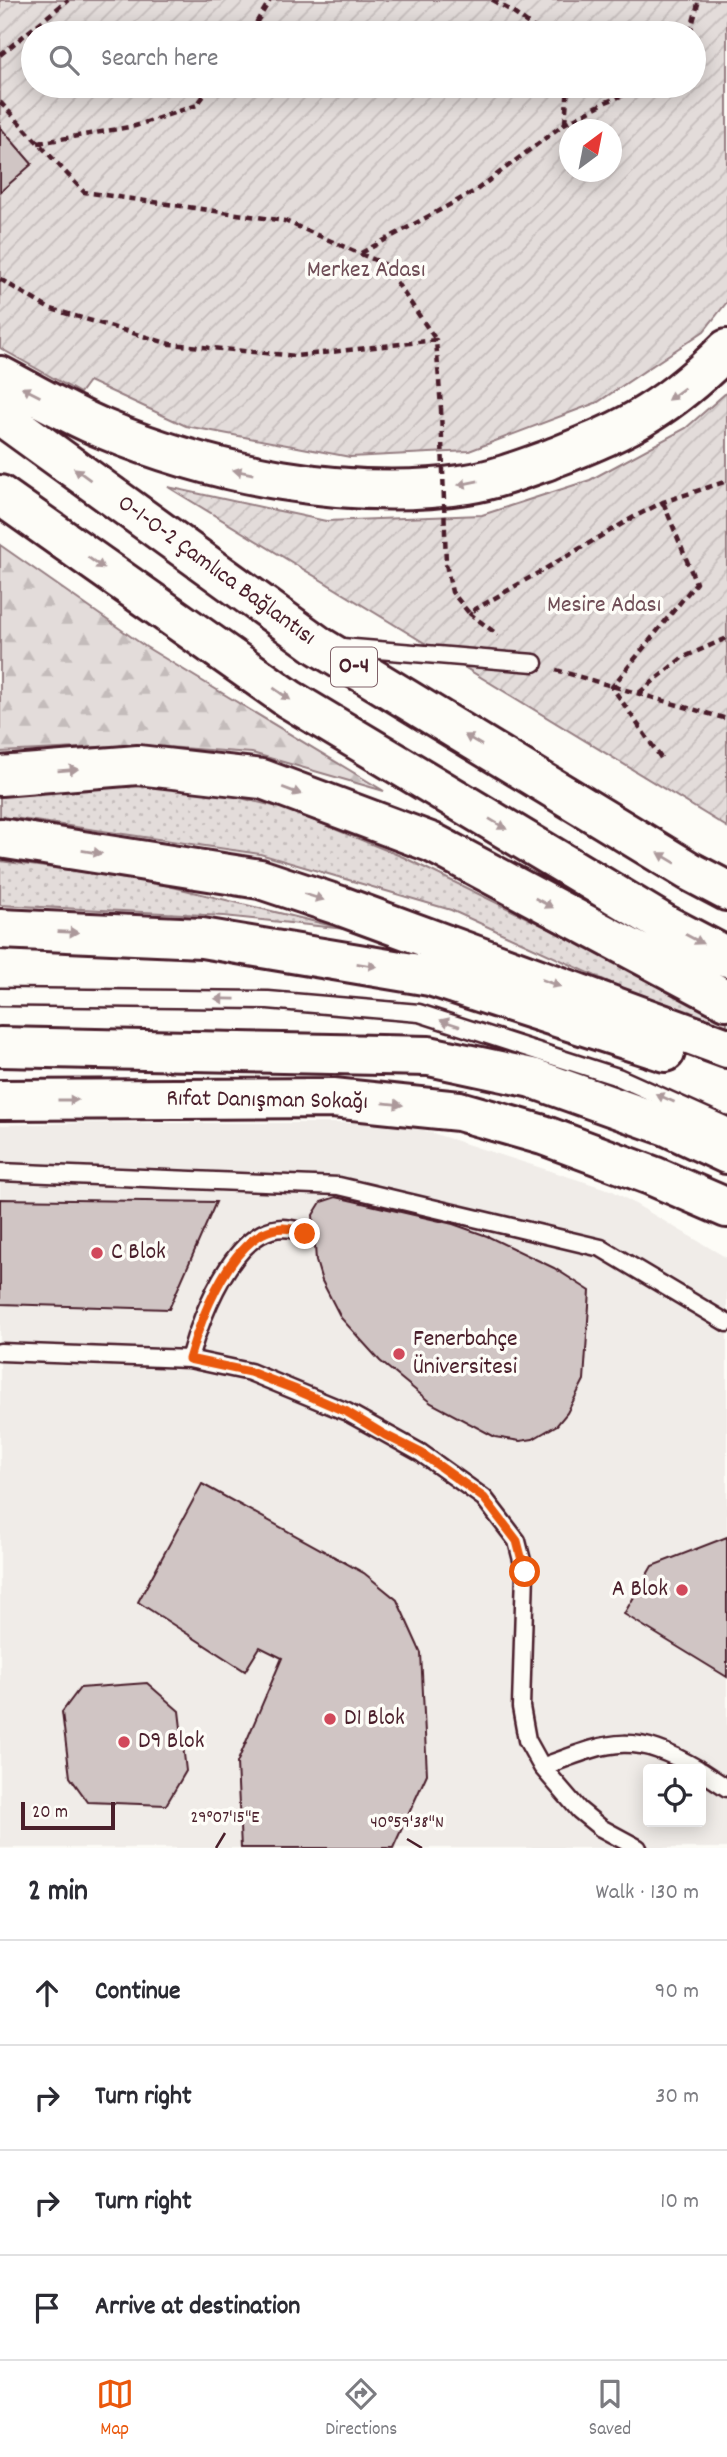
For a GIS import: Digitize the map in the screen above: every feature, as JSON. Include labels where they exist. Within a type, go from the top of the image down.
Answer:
[{"type":"main road","points":[[0,376],[103,429],[224,468],[286,481],[341,487],[429,489],[482,481],[529,467],[602,439],[649,414],[696,379],[727,349]]},
{"type":"main road","name":"O-1-O-2 Çamlıca Bağlantısı","points":[[0,415],[319,646],[689,872],[727,891]]},
{"type":"main road","name":"O-4","points":[[0,495],[289,699],[666,925],[727,957]]},
{"type":"main road","points":[[0,776],[138,765],[262,779],[433,843],[727,1000]]},
{"type":"main road","points":[[0,838],[260,879],[341,906],[727,1048]]},
{"type":"main road","points":[[0,929],[202,938],[430,976],[727,1072]]},
{"type":"main road","name":"Rıfat Danışman Sokağı","points":[[0,1047],[429,1056],[532,1078],[667,1126],[727,1153]]},
{"type":"main road","name":"Rıfat Danışman Sokağı","points":[[0,1100],[333,1098],[459,1111],[543,1135],[653,1176],[727,1208]]},
{"type":"lane","points":[[319,646],[534,663]]},
{"type":"lane","points":[[0,997],[268,1000],[419,1013],[618,1077],[727,1126]]},
{"type":"lane","points":[[0,1172],[39,1171],[339,1186],[601,1248],[727,1323]]},
{"type":"lane","points":[[189,1359],[198,1326],[217,1289],[246,1244],[257,1235],[270,1230],[293,1229],[305,1234]]},
{"type":"lane","points":[[0,1352],[189,1359],[250,1372],[347,1412],[421,1453],[484,1498],[517,1541],[525,1572],[521,1707],[527,1740],[541,1766],[579,1810],[601,1828],[638,1848]]},
{"type":"lane","points":[[541,1766],[602,1745],[620,1743],[656,1748],[689,1764]]},
{"type":"lane","points":[[706,1774],[727,1788]]},
{"type":"path","points":[[42,21],[68,0]]},
{"type":"path","points":[[257,21],[270,0]]},
{"type":"path","points":[[492,0],[524,21]]},
{"type":"path","points":[[693,21],[699,0]]},
{"type":"path","points":[[0,55],[21,38]]},
{"type":"path","points":[[38,143],[135,126],[197,105],[202,98]]},
{"type":"path","points":[[565,119],[567,98]]},
{"type":"path","points":[[574,119],[616,98]]},
{"type":"path","points":[[0,102],[84,192],[285,221],[384,264],[436,340],[446,564],[452,592],[469,613],[534,663],[727,719]]},
{"type":"path","points":[[360,253],[475,191],[559,128]]},
{"type":"path","points":[[0,279],[48,308],[170,344],[296,356],[436,340]]},
{"type":"path","points":[[469,613],[545,567],[663,502],[727,481]]},
{"type":"path","points":[[612,687],[696,583],[663,502]]},
{"type":"path","points":[[638,693],[682,658],[727,638]]},
{"type":"path","points":[[612,687],[661,758]]},
{"type":"shaded area","points":[[401,1123],[613,1191],[727,1258],[727,1848],[0,1848],[0,1125]]},
{"type":"green space","name":"Merkez Adası","points":[[0,0],[727,0],[727,302],[704,331],[598,402],[469,451],[350,457],[186,426],[89,381],[80,393],[0,348]]},
{"type":"green space","name":"Mesire Adası","points":[[727,392],[727,827],[168,487],[326,521],[482,515],[590,480],[686,428]]},
{"type":"green space","points":[[0,545],[146,647],[384,791],[252,753],[137,745],[0,752]]},
{"type":"green space","points":[[55,784],[200,788],[286,809],[403,857],[727,1016],[727,1036],[451,910],[260,854],[14,818],[0,819],[0,797]]},
{"type":"green space","points":[[0,861],[144,880],[345,929],[224,916],[0,905]]},
{"type":"building","points":[[0,127],[32,164],[0,192]]},
{"type":"building","points":[[336,1197],[453,1224],[487,1236],[554,1268],[590,1291],[584,1380],[567,1413],[557,1425],[533,1439],[520,1441],[495,1437],[431,1403],[380,1361],[341,1318],[322,1281],[316,1261],[313,1215],[321,1202]]},
{"type":"building","name":"C Blok","points":[[0,1199],[216,1202],[169,1309],[0,1304]]},
{"type":"building","name":"D1 Blok","points":[[202,1484],[364,1573],[397,1600],[421,1653],[427,1774],[393,1848],[241,1848],[237,1763],[282,1658],[260,1647],[245,1671],[138,1602]]},
{"type":"building","name":"A Blok","points":[[727,1537],[727,1677],[624,1614],[652,1566]]},
{"type":"building","name":"D9 Blok","points":[[147,1683],[179,1711],[186,1771],[166,1805],[88,1802],[70,1777],[62,1712],[80,1688]]},
{"type":"place","name":"C Blok","points":[[97,1253]]},
{"type":"place","name":"Fenerbahçe Üniversitesi","points":[[399,1354]]},
{"type":"place","name":"A Blok","points":[[682,1590]]},
{"type":"place","name":"D1 Blok","points":[[330,1719]]},
{"type":"place","name":"D9 Blok","points":[[124,1742]]},
{"type":"route","points":[[305,1234],[293,1229],[270,1230],[257,1235],[246,1244],[217,1289],[198,1326],[189,1359],[250,1372],[294,1389],[347,1412],[421,1453],[484,1498],[517,1541],[525,1572]]}]
